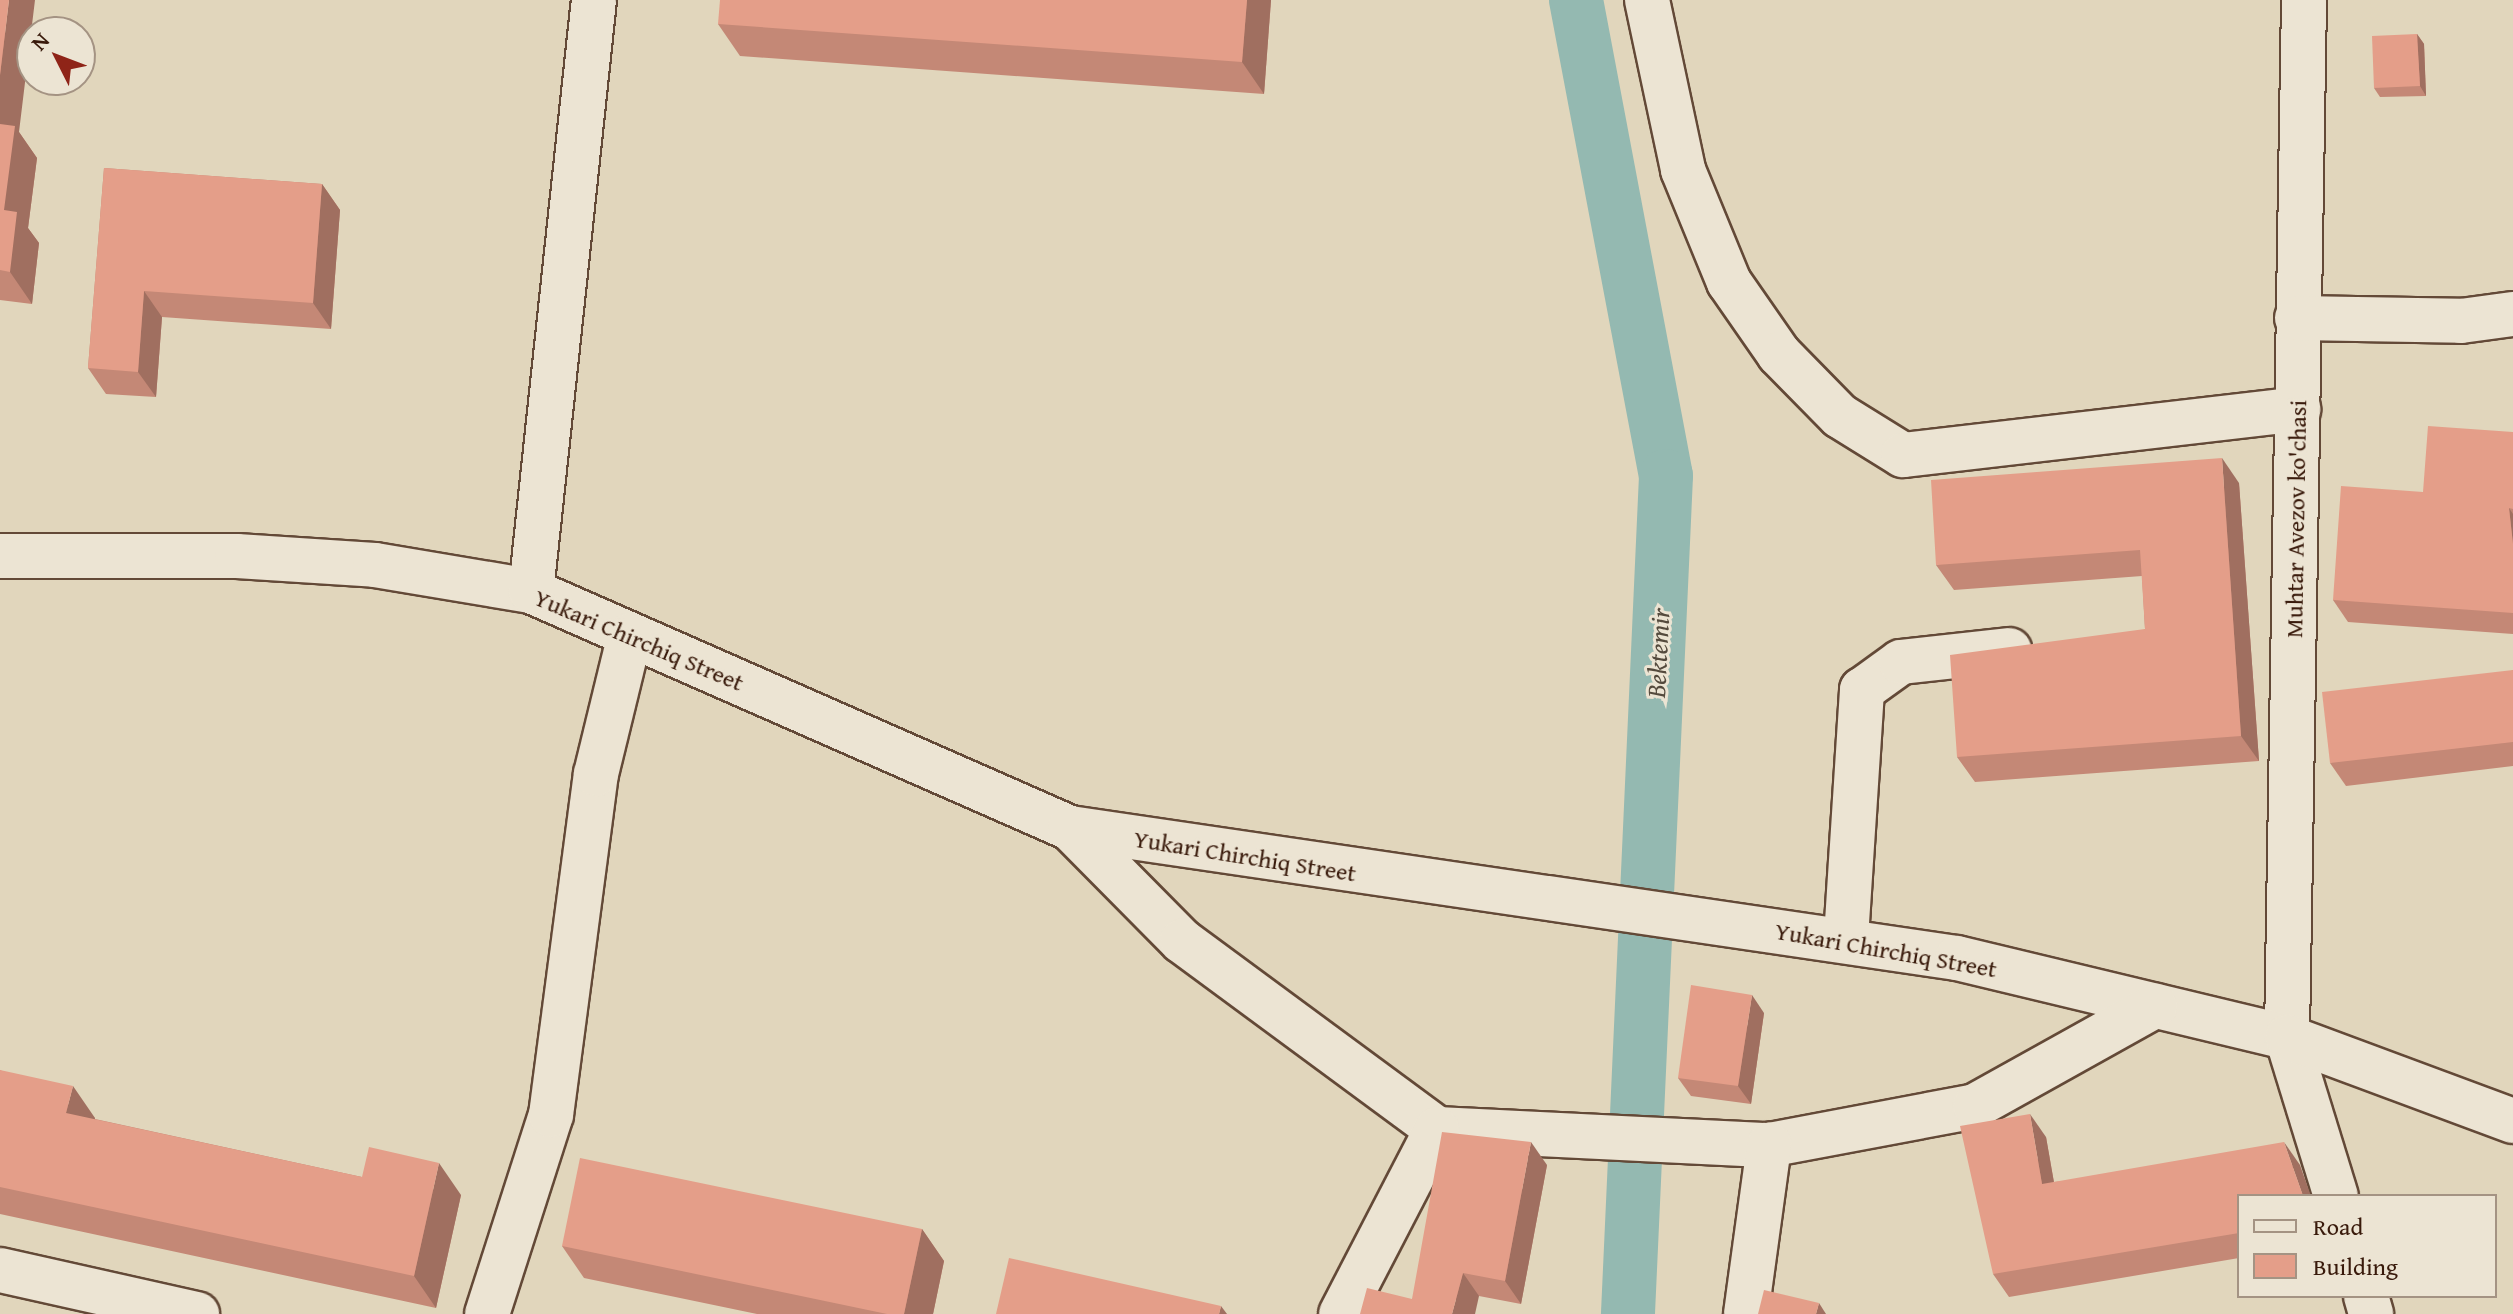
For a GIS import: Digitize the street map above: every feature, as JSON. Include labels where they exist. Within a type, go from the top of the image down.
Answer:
[{"type":"street","points":[[531,591],[594,0]]},
{"type":"street","points":[[1647,0],[1683,170],[1729,282],[1779,354],[1840,416],[1903,455],[2298,409]]},
{"type":"street","name":"Muhtar Avezov ko'chasi","points":[[2304,0],[2287,1037],[2335,1194]]},
{"type":"street","points":[[2297,318],[2461,321],[2513,314]]},
{"type":"street","name":"Yukari Chirchiq Street","points":[[0,556],[252,557],[375,565],[531,591],[1070,828],[1545,903],[1846,938],[2287,1037],[2513,1121]]},
{"type":"street","points":[[487,1314],[551,1115],[596,774],[630,635]]},
{"type":"street","points":[[1846,938],[1862,690],[1901,662],[2054,645]]},
{"type":"street","points":[[1070,828],[1182,941],[1437,1129],[1561,1130],[1704,1137],[1769,1145],[1975,1106],[2155,1006]]},
{"type":"street","points":[[1341,1314],[1437,1129]]},
{"type":"street","points":[[1746,1314],[1769,1145]]},
{"type":"street","points":[[0,1270],[197,1314]]},
{"type":"building","points":[[0,0],[9,0],[0,75]]},
{"type":"building","points":[[720,0],[1247,0],[1242,62],[718,24]]},
{"type":"building","points":[[2417,34],[2420,86],[2374,88],[2372,36]]},
{"type":"building","points":[[0,124],[15,126],[4,210],[17,212],[10,272],[0,270]]},
{"type":"building","points":[[104,168],[322,184],[313,303],[144,291],[138,372],[88,368]]},
{"type":"building","points":[[2428,426],[2513,432],[2513,509],[2509,508],[2513,544],[2513,613],[2333,600],[2341,486],[2423,492]]},
{"type":"building","points":[[2222,458],[2241,736],[1957,757],[1950,655],[2145,629],[2140,550],[1936,565],[1931,480]]},
{"type":"building","points":[[2513,670],[2513,742],[2330,763],[2322,692]]},
{"type":"building","points":[[1691,985],[1752,995],[1738,1086],[1678,1078]]},
{"type":"building","points":[[0,1070],[73,1086],[66,1113],[362,1177],[369,1147],[439,1163],[414,1276],[0,1187]]},
{"type":"building","points":[[2030,1114],[2042,1184],[2284,1142],[2302,1194],[2237,1194],[2237,1233],[1993,1274],[1960,1126]]},
{"type":"building","points":[[1442,1132],[1531,1142],[1505,1281],[1463,1273],[1452,1314],[1360,1314],[1367,1288],[1412,1299]]},
{"type":"building","points":[[580,1158],[922,1229],[904,1314],[887,1314],[562,1246]]},
{"type":"building","points":[[1009,1258],[1221,1306],[1219,1314],[996,1314]]},
{"type":"building","points":[[1764,1290],[1819,1303],[1816,1314],[1758,1314]]},
{"type":"waterway","name":"Bektemir","points":[[1576,0],[1666,476],[1628,1314]]}]
